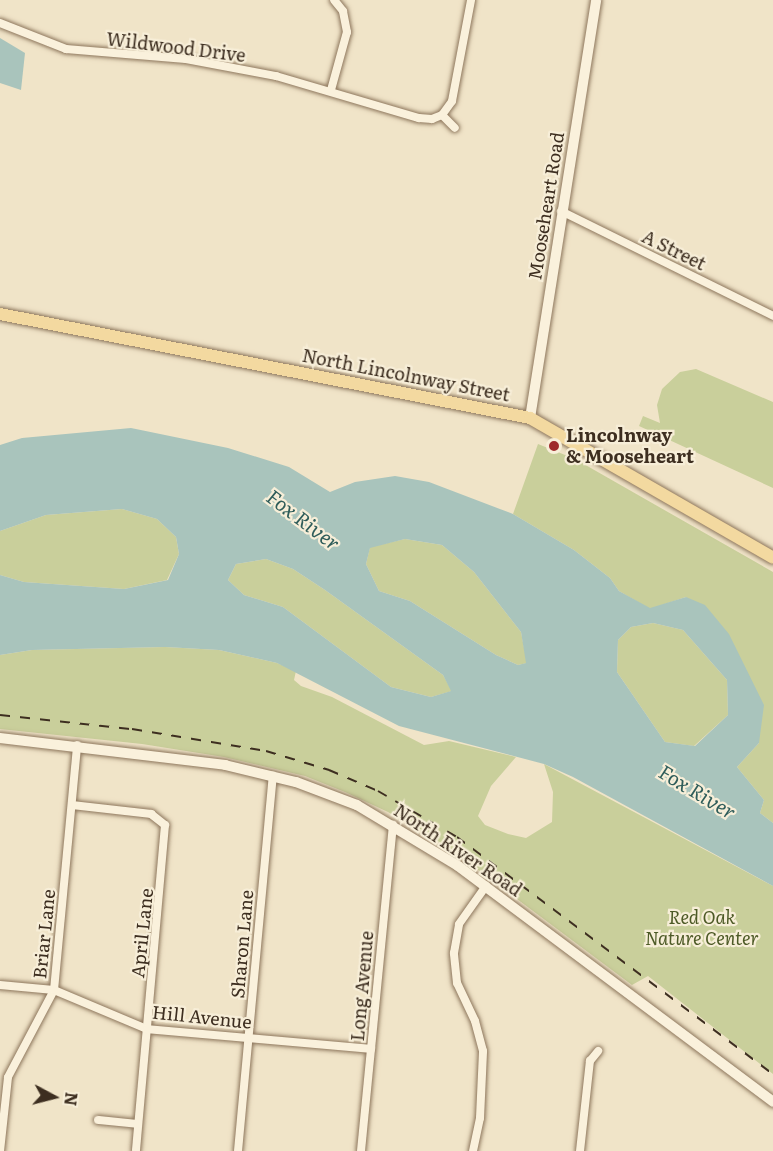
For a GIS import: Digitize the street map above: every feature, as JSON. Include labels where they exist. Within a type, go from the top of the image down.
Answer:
[{"type":"main road","name":"Mooseheart Road","points":[[530,418],[596,0]]},
{"type":"main road","name":"North Lincolnway Street","points":[[0,314],[530,418],[773,558]]},
{"type":"main road","name":"North River Road","points":[[0,738],[77,745],[200,761],[273,776],[339,796],[393,823],[486,886],[773,1102]]},
{"type":"street","points":[[331,90],[347,32],[343,10],[334,0]]},
{"type":"street","points":[[455,128],[442,115],[452,101],[471,0]]},
{"type":"street","name":"Wildwood Drive","points":[[0,23],[66,49],[186,59],[331,90],[419,118],[442,115]]},
{"type":"street","name":"A Street","points":[[561,211],[773,316]]},
{"type":"street","name":"Briar Lane","points":[[0,1151],[4,1077],[54,990],[77,745]]},
{"type":"street","name":"Sharon Lane","points":[[238,1151],[273,776]]},
{"type":"street","name":"April Lane","points":[[72,805],[160,818],[166,835],[136,1151]]},
{"type":"street","name":"Long Avenue","points":[[361,1151],[393,823]]},
{"type":"street","points":[[474,1151],[483,1095],[483,1051],[475,1021],[457,983],[454,954],[459,924],[486,886]]},
{"type":"street","name":"Hill Avenue","points":[[0,985],[54,990],[147,1029],[371,1049]]},
{"type":"street","points":[[580,1151],[590,1061],[598,1051]]},
{"type":"street","points":[[98,1120],[138,1124]]},
{"type":"green space","points":[[696,369],[773,402],[773,488],[639,426],[643,416],[660,423],[657,405],[662,389],[680,372]]},
{"type":"green space","points":[[538,444],[575,459],[773,572],[773,823],[760,813],[764,800],[737,767],[759,743],[686,597],[650,609],[619,591],[610,578],[574,550],[513,514]]},
{"type":"green space","points":[[122,509],[157,519],[176,537],[179,554],[167,580],[124,589],[24,582],[0,575],[0,531],[46,515]]},
{"type":"green space","points":[[405,539],[442,545],[474,572],[521,632],[527,663],[518,665],[496,655],[410,601],[379,591],[366,564],[370,547]]},
{"type":"green space","points":[[266,559],[293,569],[325,590],[443,675],[452,691],[431,697],[391,687],[283,607],[244,595],[228,580],[236,564]]},
{"type":"green space","points":[[653,623],[683,630],[727,680],[728,715],[694,746],[665,742],[617,672],[618,640],[631,627]]},
{"type":"green space","name":"Red Oak Nature Center","points":[[165,647],[219,650],[277,663],[296,671],[294,680],[301,686],[332,697],[424,745],[449,741],[516,757],[491,786],[478,816],[485,825],[526,838],[552,822],[553,792],[544,764],[773,886],[773,1074],[648,976],[632,985],[454,852],[388,812],[345,792],[305,776],[224,757],[142,744],[0,729],[0,655],[32,650]]},
{"type":"water","points":[[0,38],[25,53],[21,90],[0,83]]},
{"type":"water","name":"Fox River","points":[[131,428],[228,448],[289,467],[330,492],[355,482],[395,476],[429,482],[513,514],[574,550],[610,578],[619,591],[650,608],[686,597],[705,605],[729,634],[764,705],[759,743],[737,767],[764,800],[760,813],[773,823],[773,886],[573,777],[544,764],[399,726],[277,663],[219,650],[165,647],[32,650],[0,655],[0,575],[24,582],[124,589],[168,580],[179,554],[176,537],[157,519],[122,509],[46,515],[0,531],[0,445],[22,438]],"holes":[[[405,539],[442,545],[474,572],[521,632],[526,663],[518,665],[496,655],[410,601],[379,591],[366,564],[370,548]],[[266,559],[293,569],[443,675],[451,691],[431,697],[391,687],[283,607],[244,595],[228,580],[236,564]],[[653,623],[683,630],[727,680],[728,715],[695,746],[665,742],[617,672],[618,640],[631,627]]]},
{"type":"railway","points":[[0,715],[132,729],[266,751],[329,770],[378,791],[457,837],[773,1074]]},
{"type":"place","name":"Lincolnway & Mooseheart","points":[[554,446]]}]
